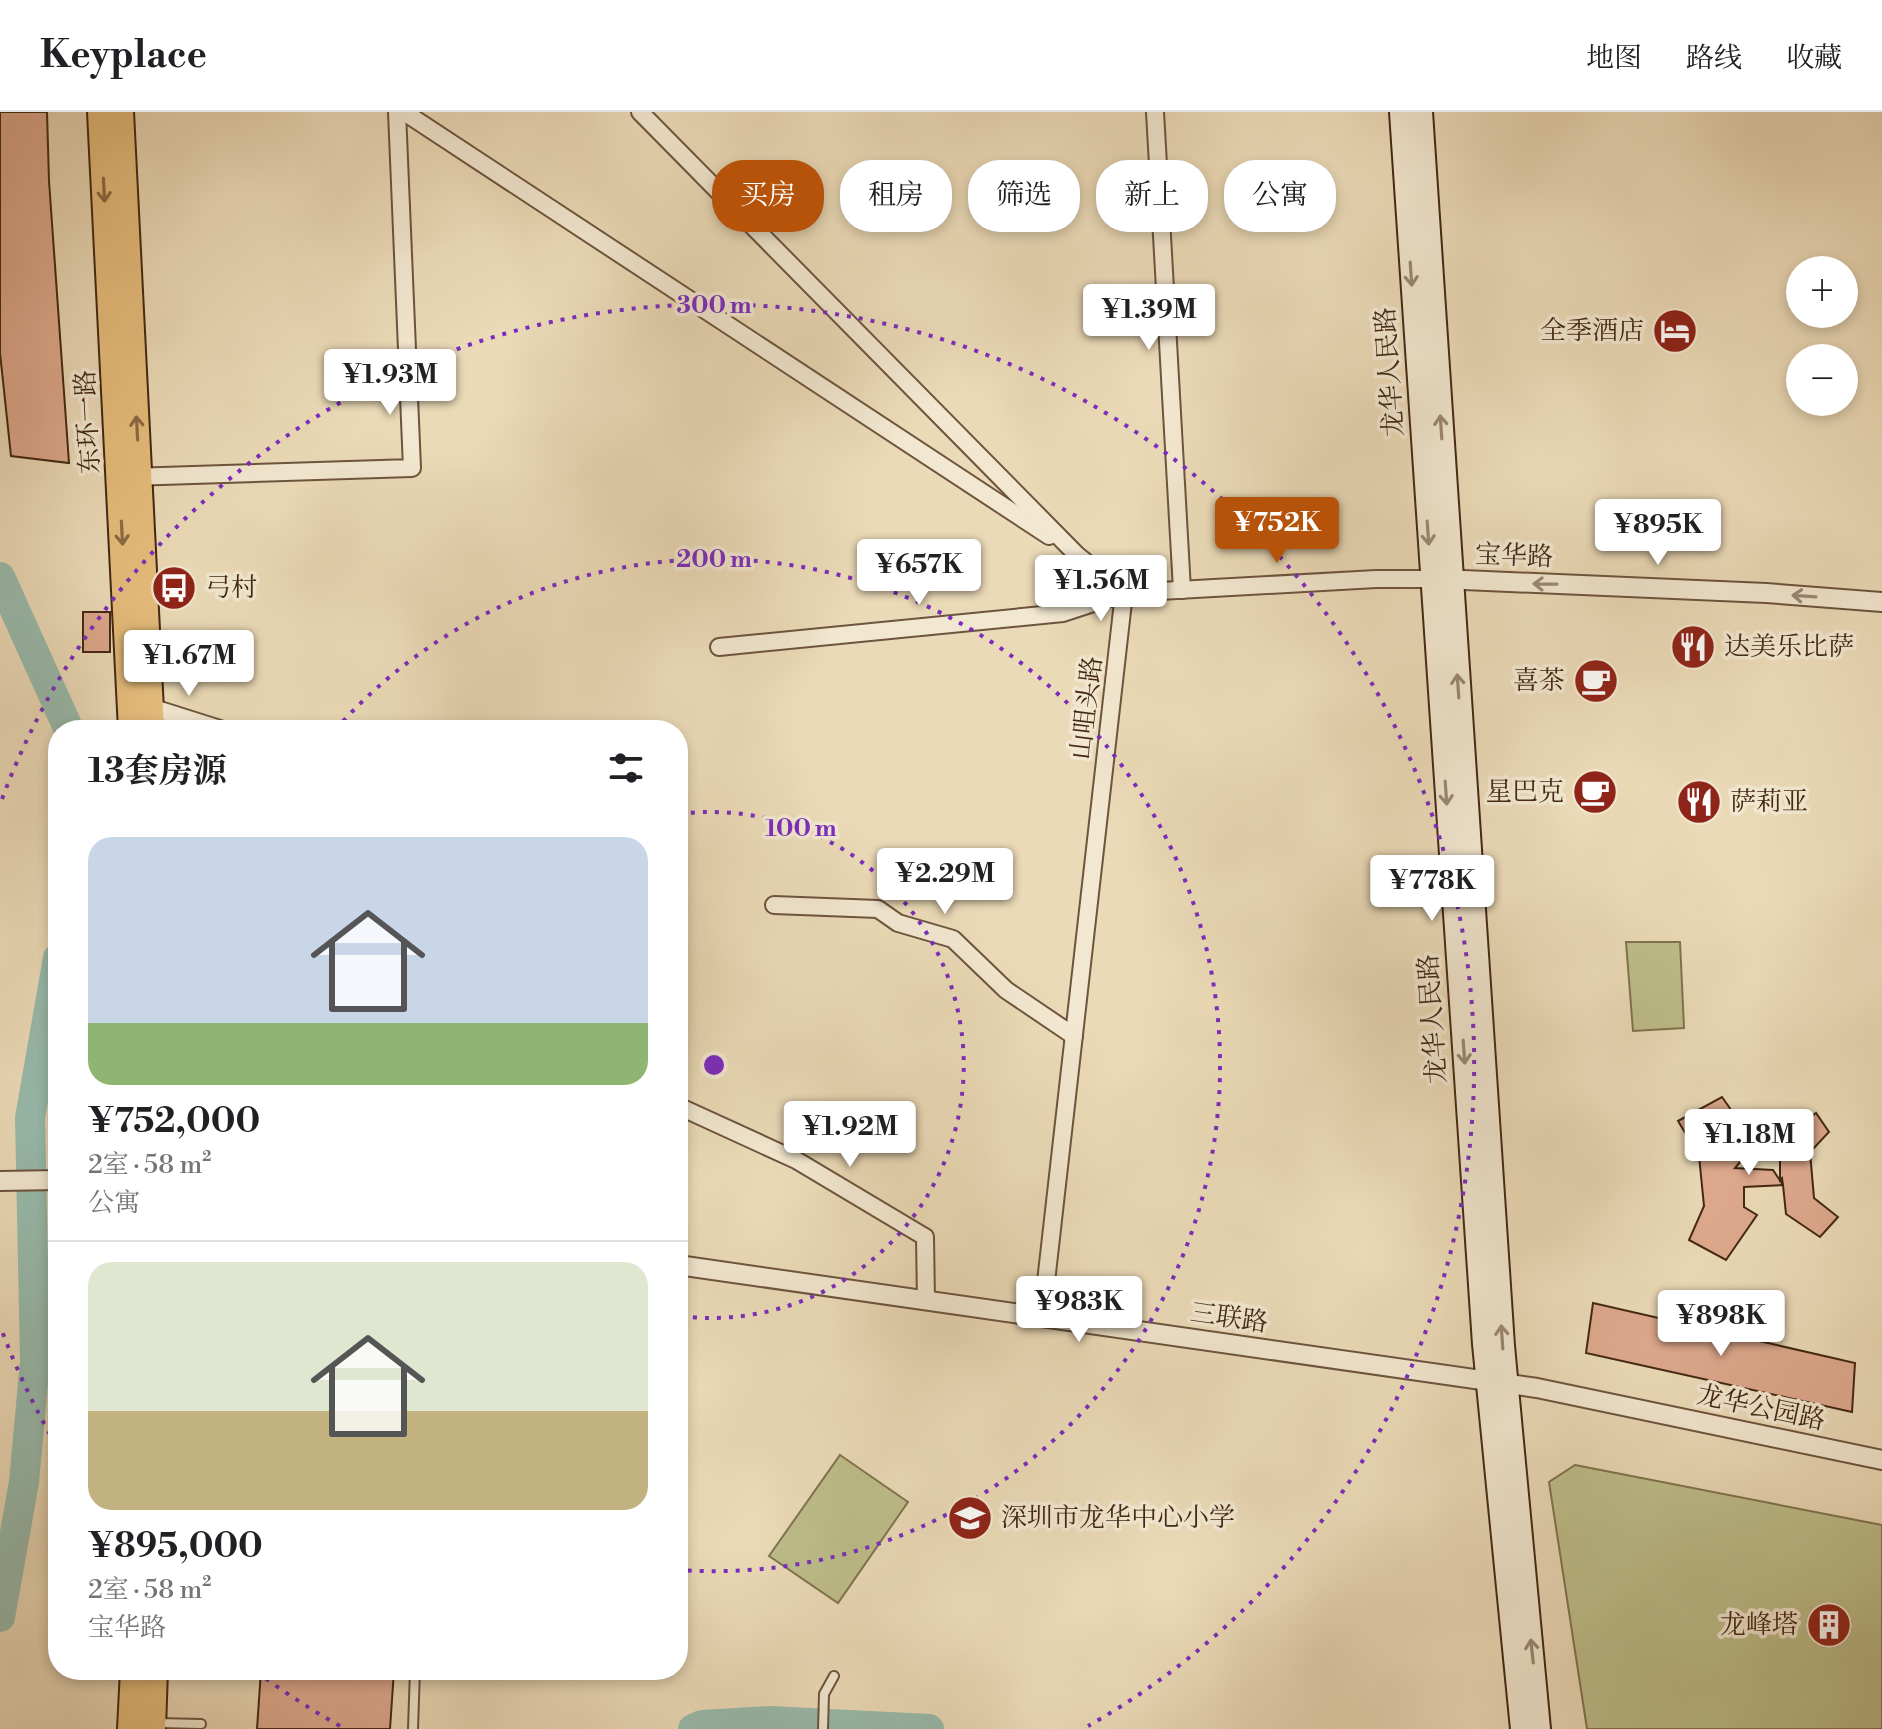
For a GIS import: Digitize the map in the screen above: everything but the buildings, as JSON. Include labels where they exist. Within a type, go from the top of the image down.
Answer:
[{"type":"main road","name":"东环一路","points":[[100,112],[144,713]]},
{"type":"main road","name":"东环一路","points":[[121,112],[129,477]]},
{"type":"main road","name":"龙华人民路","points":[[1401,112],[1441,579],[1522,1729]]},
{"type":"main road","name":"龙华人民路","points":[[1421,112],[1441,579]]},
{"type":"main road","name":"龙华人民路","points":[[1496,1382],[1539,1729]]},
{"type":"main road","points":[[135,1680],[145,1727]]},
{"type":"main road","points":[[145,1727],[153,1680]]},
{"type":"street","points":[[129,477],[412,468],[397,112]]},
{"type":"street","points":[[404,112],[1077,555],[1124,593]]},
{"type":"street","points":[[640,112],[1077,555]]},
{"type":"street","points":[[1155,112],[1182,590]]},
{"type":"street","points":[[719,647],[1063,613],[1124,593],[1441,579]]},
{"type":"street","name":"宝华路","points":[[1441,579],[1766,593],[1882,602]]},
{"type":"street","name":"山咀头路","points":[[1042,1317],[1124,593]]},
{"type":"street","points":[[144,713],[177,720]]},
{"type":"street","points":[[774,905],[878,909],[898,923],[953,939],[1006,990],[1074,1036]]},
{"type":"street","points":[[688,1111],[796,1160],[925,1237],[926,1301]]},
{"type":"street","points":[[0,1181],[48,1180]]},
{"type":"street","name":"三联路","points":[[688,1266],[1496,1382]]},
{"type":"street","name":"龙华公园路","points":[[1496,1382],[1882,1460]]},
{"type":"lane","points":[[823,1729],[827,1686],[834,1676]]},
{"type":"lane","points":[[413,1729],[415,1680]]},
{"type":"lane","points":[[145,1727],[201,1724]]},
{"type":"green space","points":[[1626,942],[1680,942],[1684,1028],[1633,1031]]},
{"type":"green space","points":[[840,1455],[908,1502],[838,1603],[769,1556]]},
{"type":"green space","points":[[1575,1465],[1882,1525],[1882,1729],[1587,1729],[1549,1482]]},
{"type":"waterway","points":[[0,577],[64,720]]},
{"type":"waterway","points":[[0,1617],[24,1482],[35,1361],[30,1118],[48,1015]]},
{"type":"waterway","points":[[693,1729],[702,1725],[769,1721],[929,1729]]},
{"type":"place","name":"全季酒店","points":[[1675,331]]},
{"type":"place","name":"弓村","points":[[174,588]]},
{"type":"place","name":"达美乐比萨","points":[[1693,647]]},
{"type":"place","name":"喜茶","points":[[1596,681]]},
{"type":"place","name":"星巴克","points":[[1595,792]]},
{"type":"place","name":"萨莉亚","points":[[1699,802]]},
{"type":"place","name":"深圳市龙华中心小学","points":[[970,1518]]},
{"type":"place","name":"龙峰塔","points":[[1829,1625]]}]
